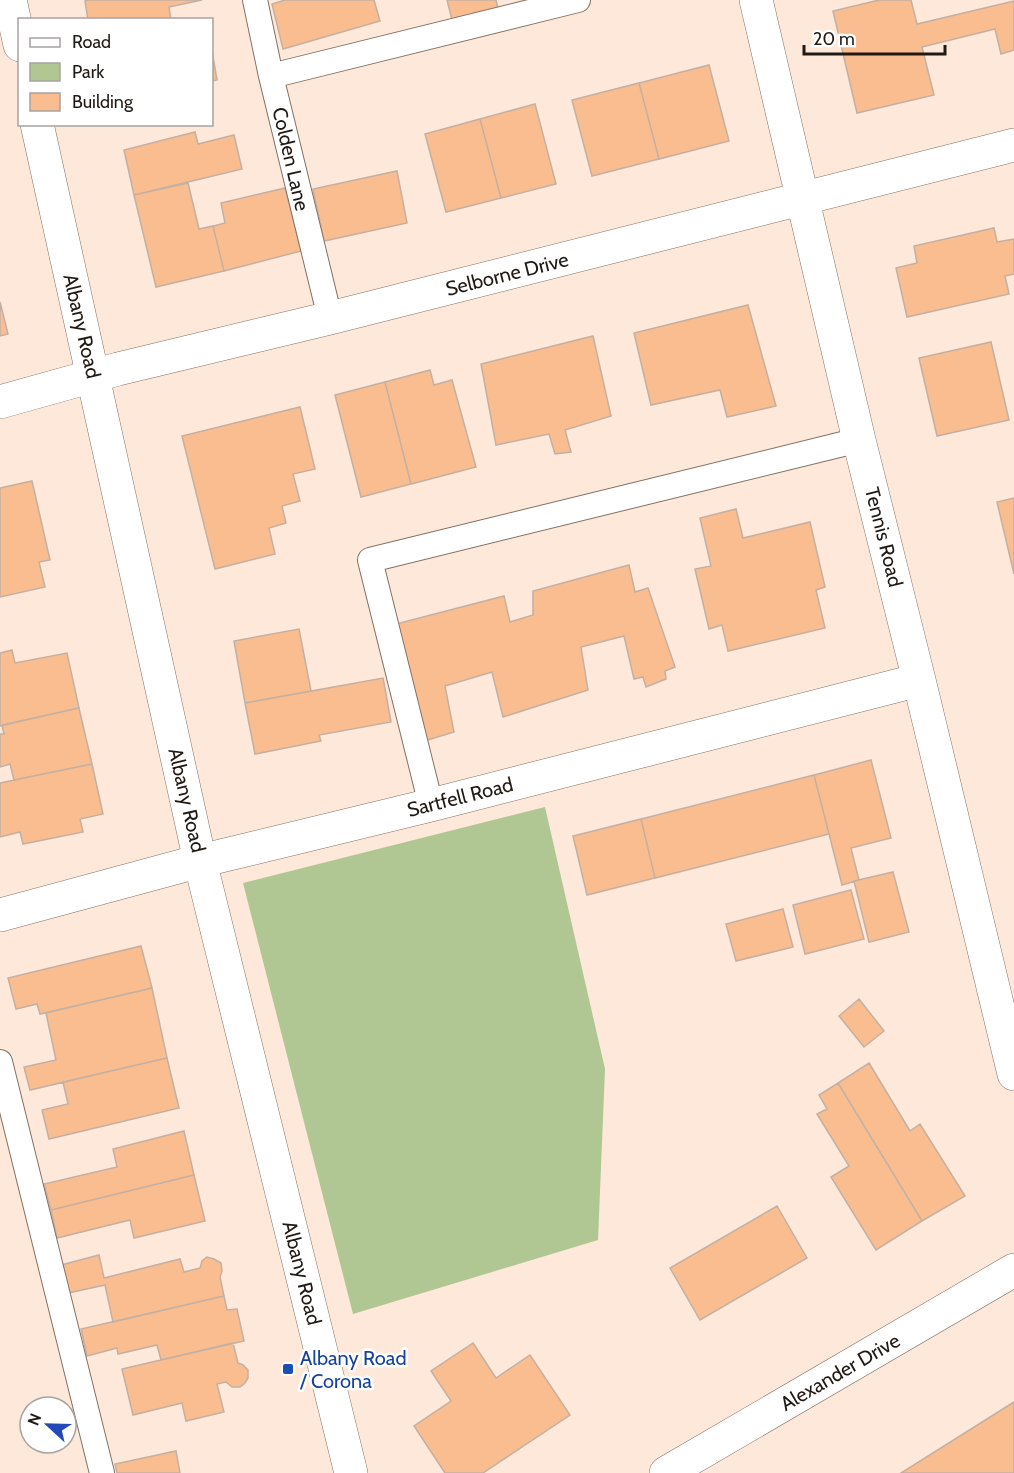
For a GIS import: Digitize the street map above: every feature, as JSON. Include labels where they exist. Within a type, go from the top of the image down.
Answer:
[{"type":"street","points":[[10,0],[18,36]]},
{"type":"street","name":"Tennis Road","points":[[756,0],[859,440],[1014,1074]]},
{"type":"street","name":"Albany Road","points":[[37,126],[200,861],[351,1473]]},
{"type":"street","name":"Selborne Drive","points":[[0,402],[93,376],[1014,145]]},
{"type":"street","name":"Sartfell Road","points":[[0,915],[200,861],[431,805],[919,680]]},
{"type":"street","name":"Alexander Drive","points":[[666,1473],[1014,1270]]},
{"type":"lane","name":"Colden Lane","points":[[255,0],[330,318]]},
{"type":"lane","points":[[272,76],[578,0]]},
{"type":"lane","points":[[431,805],[370,560],[859,440]]},
{"type":"lane","points":[[0,1062],[102,1473]]},
{"type":"green space","points":[[545,807],[605,1069],[598,1240],[353,1314],[243,883]]},
{"type":"building","points":[[202,0],[169,7],[171,18],[88,18],[85,1]]},
{"type":"building","points":[[285,0],[374,0],[380,21],[283,49],[272,4]]},
{"type":"building","points":[[447,0],[496,0],[498,9],[452,20]]},
{"type":"building","points":[[879,0],[911,0],[917,24],[1014,1],[1014,50],[1001,54],[995,29],[922,47],[934,95],[857,113],[833,11]]},
{"type":"building","points":[[213,57],[217,80],[213,81]]},
{"type":"building","points":[[709,65],[729,141],[659,159],[639,83]]},
{"type":"building","points":[[639,83],[659,159],[592,176],[572,100]]},
{"type":"building","points":[[535,104],[556,184],[501,198],[480,119]]},
{"type":"building","points":[[480,119],[501,198],[446,212],[425,134]]},
{"type":"building","points":[[195,132],[198,144],[234,135],[242,169],[134,195],[124,150]]},
{"type":"building","points":[[397,171],[407,223],[324,241],[313,189]]},
{"type":"building","points":[[188,183],[199,229],[213,226],[224,271],[156,287],[134,195]]},
{"type":"building","points":[[285,188],[301,251],[224,271],[213,226],[225,223],[221,203]]},
{"type":"building","points":[[994,228],[997,242],[1014,239],[1014,274],[1005,276],[1009,294],[907,317],[896,268],[917,263],[914,246]]},
{"type":"building","points":[[0,302],[8,334],[0,336]]},
{"type":"building","points":[[748,305],[776,406],[727,417],[720,390],[651,405],[634,333]]},
{"type":"building","points":[[593,336],[611,416],[565,430],[571,452],[555,454],[549,434],[496,445],[481,364]]},
{"type":"building","points":[[991,342],[1009,420],[937,436],[919,358]]},
{"type":"building","points":[[430,370],[434,385],[452,380],[476,467],[411,484],[385,382]]},
{"type":"building","points":[[385,382],[411,484],[361,497],[335,395]]},
{"type":"building","points":[[300,407],[315,469],[293,474],[300,501],[282,506],[286,523],[269,528],[275,554],[215,569],[182,436]]},
{"type":"building","points":[[32,481],[50,560],[39,562],[45,587],[0,597],[0,488]]},
{"type":"building","points":[[1014,498],[1014,574],[997,502]]},
{"type":"building","points":[[736,509],[743,538],[810,522],[825,587],[816,590],[825,628],[728,651],[722,625],[709,629],[695,569],[711,566],[700,518]]},
{"type":"building","points":[[629,565],[635,592],[648,588],[675,667],[665,671],[666,679],[646,687],[643,677],[634,679],[624,636],[581,647],[588,690],[503,717],[492,672],[445,686],[454,732],[421,742],[396,624],[504,596],[510,622],[533,615],[533,591]]},
{"type":"building","points":[[299,629],[311,691],[245,703],[234,641]]},
{"type":"building","points":[[12,650],[15,663],[67,653],[79,708],[0,726],[0,653]]},
{"type":"building","points":[[383,678],[391,722],[319,735],[321,741],[255,754],[245,703]]},
{"type":"building","points":[[79,708],[92,764],[14,780],[10,764],[0,767],[0,734],[4,734],[2,725]]},
{"type":"building","points":[[871,760],[891,838],[851,848],[859,880],[842,885],[814,775]]},
{"type":"building","points":[[92,764],[103,814],[80,819],[83,832],[23,844],[20,832],[0,837],[0,783]]},
{"type":"building","points":[[814,775],[829,834],[655,878],[641,819]]},
{"type":"building","points":[[641,819],[655,878],[587,895],[573,836]]},
{"type":"building","points":[[893,872],[909,932],[869,942],[854,881]]},
{"type":"building","points":[[851,890],[864,939],[805,954],[793,905]]},
{"type":"building","points":[[783,909],[793,947],[736,961],[726,924]]},
{"type":"building","points":[[141,946],[152,988],[40,1014],[37,1004],[16,1009],[8,978]]},
{"type":"building","points":[[152,988],[167,1058],[30,1090],[24,1067],[56,1060],[46,1013]]},
{"type":"building","points":[[859,999],[884,1031],[864,1047],[839,1016]]},
{"type":"building","points":[[167,1058],[179,1108],[49,1139],[42,1110],[68,1104],[63,1082]]},
{"type":"building","points":[[869,1063],[910,1131],[920,1124],[965,1196],[922,1221],[838,1083]]},
{"type":"building","points":[[838,1083],[922,1221],[876,1250],[831,1177],[849,1166],[817,1114],[827,1109],[819,1095]]},
{"type":"building","points":[[184,1131],[194,1175],[51,1210],[44,1184],[117,1167],[113,1149]]},
{"type":"building","points":[[194,1175],[205,1221],[134,1238],[130,1220],[57,1238],[51,1210]]},
{"type":"building","points":[[777,1206],[807,1258],[700,1320],[670,1268]]},
{"type":"building","points":[[99,1255],[104,1278],[180,1259],[184,1272],[200,1268],[202,1261],[207,1257],[214,1259],[221,1263],[220,1277],[224,1296],[113,1322],[105,1285],[68,1293],[61,1265]]},
{"type":"building","points":[[224,1296],[227,1310],[237,1309],[244,1341],[161,1360],[157,1345],[118,1354],[117,1348],[87,1356],[81,1329]]},
{"type":"building","points":[[233,1343],[238,1363],[248,1370],[248,1378],[240,1387],[232,1387],[226,1382],[217,1384],[224,1412],[186,1421],[182,1403],[133,1415],[122,1369]]},
{"type":"building","points":[[473,1343],[496,1378],[530,1355],[570,1415],[483,1473],[445,1473],[414,1426],[451,1401],[431,1371]]},
{"type":"building","points":[[1014,1402],[1014,1473],[901,1473]]},
{"type":"building","points":[[176,1451],[180,1473],[117,1473],[115,1464]]},
{"type":"place","name":"Albany Road / Corona","points":[[288,1369]]}]
